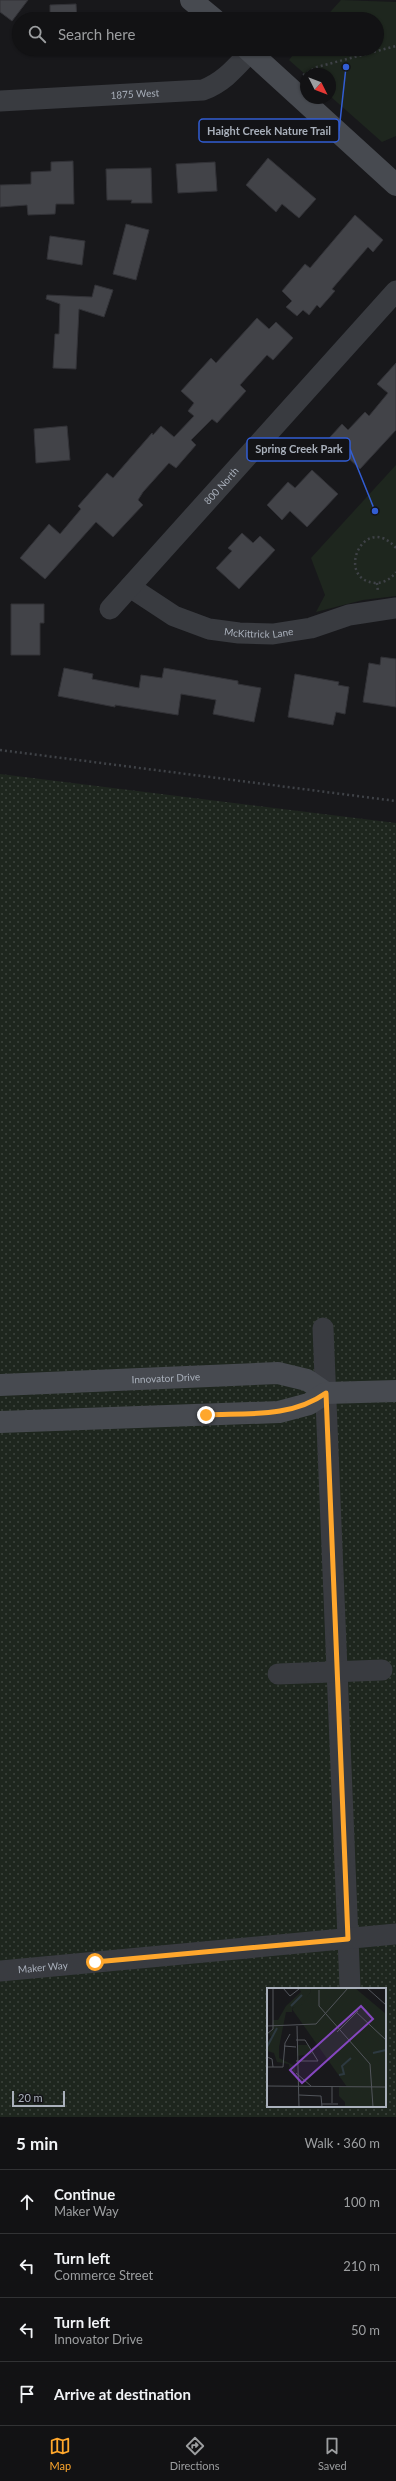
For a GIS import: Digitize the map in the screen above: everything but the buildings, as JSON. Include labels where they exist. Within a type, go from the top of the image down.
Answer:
[{"type":"main road","points":[[191,0],[206,12]]},
{"type":"main road","points":[[256,56],[396,185]]},
{"type":"main road","name":"Innovator Drive","points":[[0,1385],[278,1373],[307,1380],[326,1393]]},
{"type":"main road","points":[[0,1422],[279,1412],[309,1404],[326,1393],[396,1391]]},
{"type":"street","name":"1875 West","points":[[0,101],[203,90],[217,84],[227,77],[244,56]]},
{"type":"street","name":"800 North","points":[[110,609],[396,291]]},
{"type":"street","name":"McKittrick Lane","points":[[130,587],[174,616],[209,629],[239,633],[274,634],[311,628],[348,615],[396,608]]},
{"type":"street","points":[[323,1328],[350,1987]]},
{"type":"street","points":[[278,1674],[382,1670]]},
{"type":"street","name":"Maker Way","points":[[0,1971],[396,1934]]},
{"type":"path","points":[[384,49],[396,46]]},
{"type":"path","points":[[315,68],[358,56]]},
{"type":"path","points":[[396,548],[385,539],[370,539],[358,548],[354,562],[356,569],[366,580],[377,583],[387,581],[396,572]]},
{"type":"path","points":[[377,583],[378,593]]},
{"type":"path","points":[[0,750],[396,802]]},
{"type":"shaded area","points":[[341,0],[396,2],[396,136],[382,142],[336,101],[336,68],[300,68],[300,70],[289,60],[292,56],[384,56],[384,12],[330,12]]},
{"type":"shaded area","points":[[396,465],[396,596],[363,600],[316,612],[325,595],[311,558]]},
{"type":"shaded area","points":[[0,774],[396,823],[396,2117],[0,2117]]},
{"type":"place","name":"Haight Creek Nature Trail","points":[[346,67]]},
{"type":"place","name":"Spring Creek Park","points":[[375,511]]},
{"type":"route","points":[[95,1962],[348,1939],[326,1393],[309,1404],[290,1410],[279,1412],[206,1415]]}]
